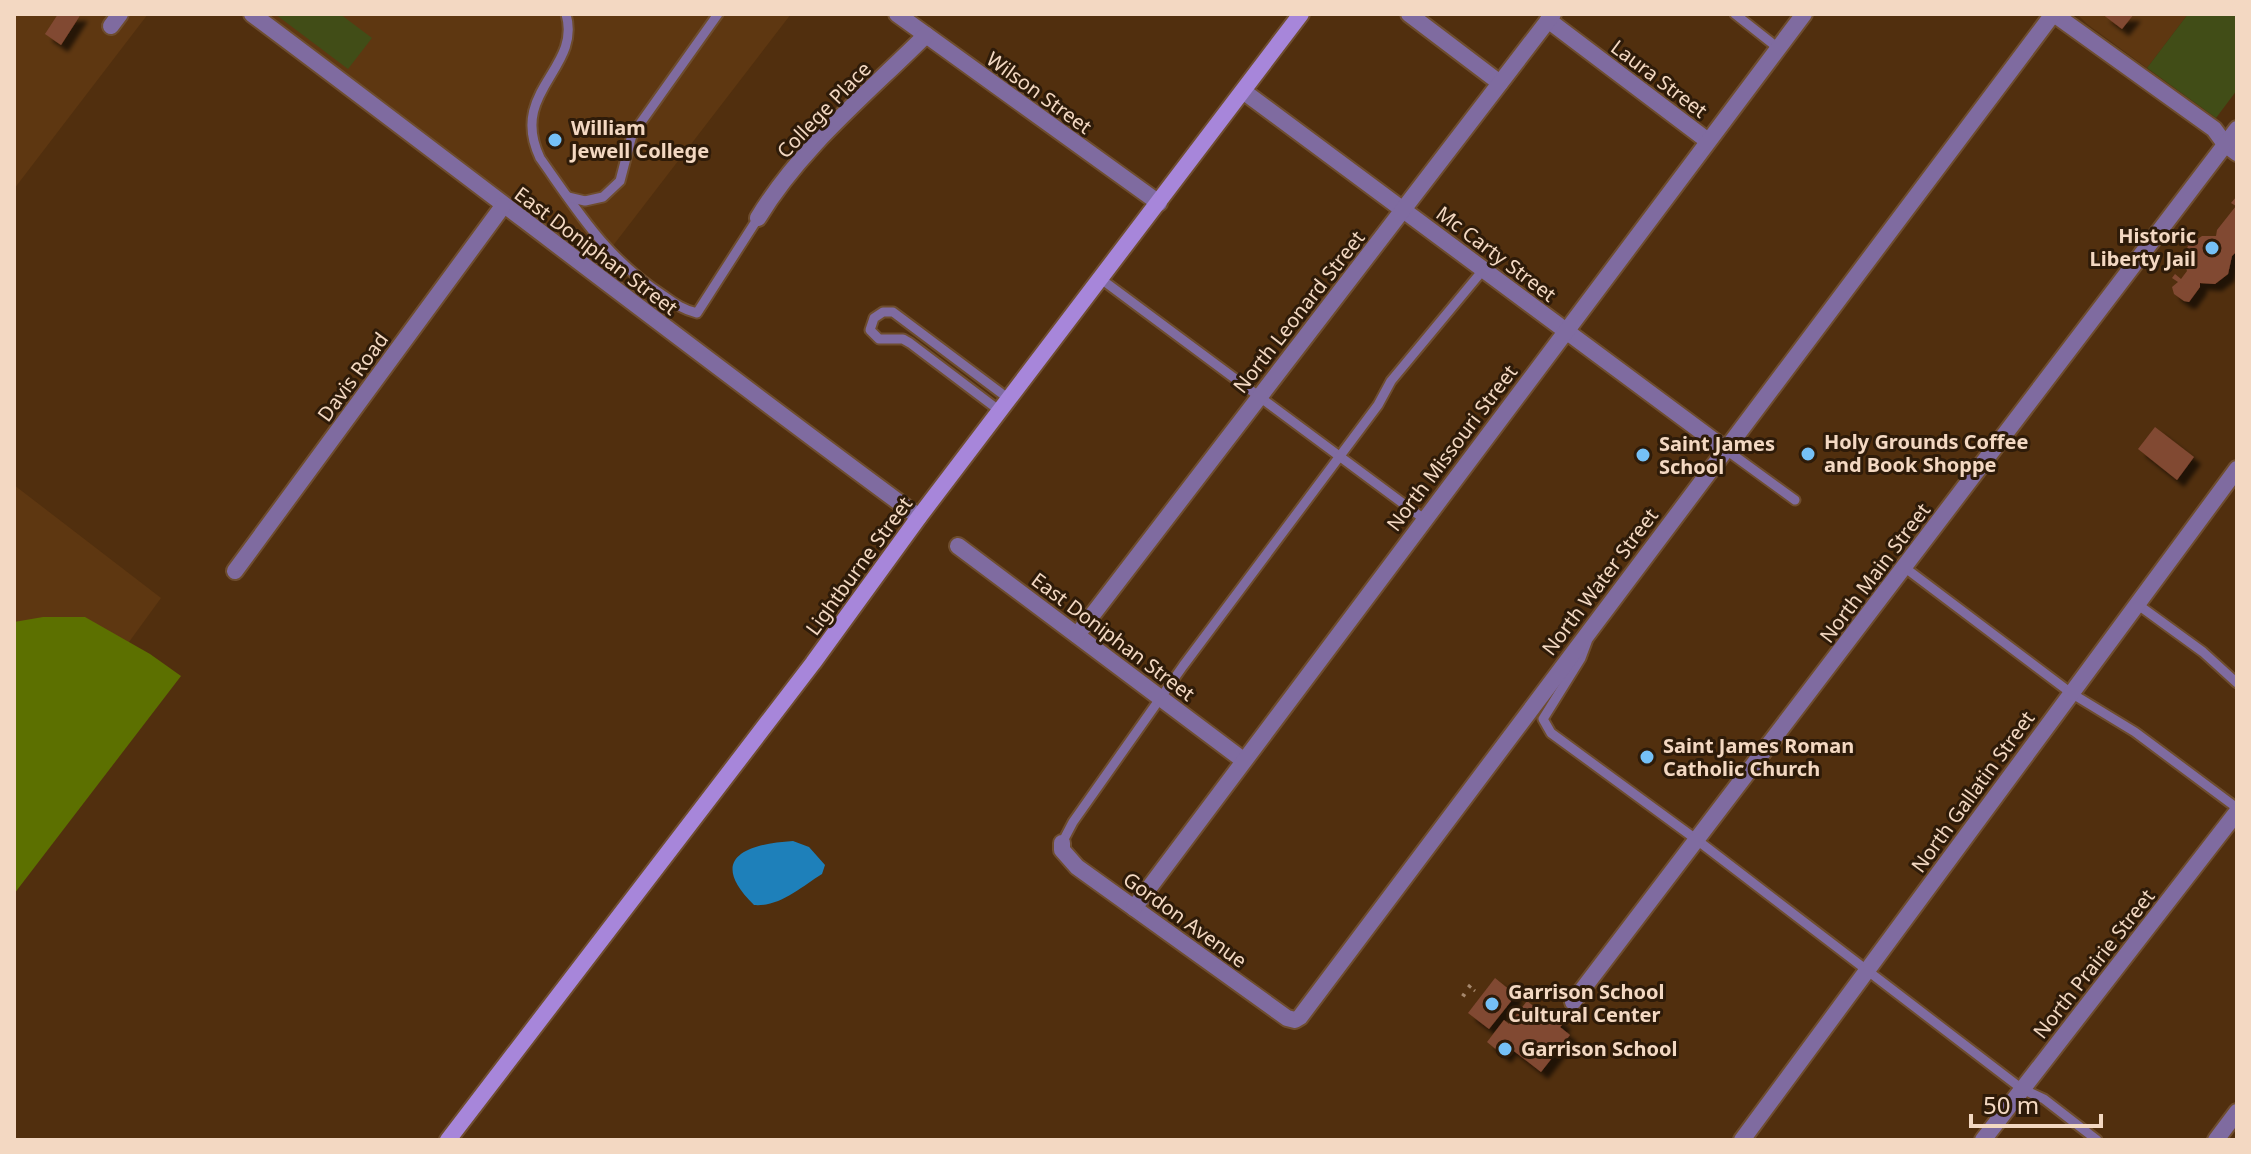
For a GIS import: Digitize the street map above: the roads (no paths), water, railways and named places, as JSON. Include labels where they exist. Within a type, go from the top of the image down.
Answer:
[{"type":"main road","name":"Lightburne Street","points":[[448,1140],[813,663],[919,517],[1301,14]]},
{"type":"street","name":"East Doniphan Street","points":[[252,14],[919,517]]},
{"type":"street","name":"Wilson Street","points":[[897,14],[1159,203]]},
{"type":"street","points":[[1409,14],[1500,83]]},
{"type":"street","name":"North Missouri Street","points":[[1134,908],[1804,14]]},
{"type":"street","points":[[2053,14],[2214,129],[2231,148]]},
{"type":"street","name":"North Water Street","points":[[1295,1020],[2053,14]]},
{"type":"street","name":"North Leonard Street","points":[[1077,635],[1551,17]]},
{"type":"street","name":"Laura Street","points":[[1551,17],[1708,141]]},
{"type":"street","name":"College Place","points":[[758,218],[773,192],[814,145],[926,35]]},
{"type":"street","name":"Mc Carty Street","points":[[1243,91],[1725,449]]},
{"type":"street","name":"North Main Street","points":[[1573,1002],[1904,567],[2231,148],[2237,129]]},
{"type":"street","name":"Davis Road","points":[[235,571],[503,206]]},
{"type":"street","name":"North Gallatin Street","points":[[1742,1140],[2237,469]]},
{"type":"street","name":"East Doniphan Street","points":[[958,546],[1243,760]]},
{"type":"street","name":"North Prairie Street","points":[[1983,1140],[2237,810]]},
{"type":"street","name":"Gordon Avenue","points":[[1062,843],[1062,850],[1077,867],[1287,1018],[1295,1020]]},
{"type":"street","points":[[2216,1140],[2237,1112]]},
{"type":"lane","points":[[566,14],[566,46],[538,96],[530,127],[540,158],[601,244],[640,281],[686,311],[697,313],[758,218]]},
{"type":"lane","points":[[568,197],[585,201],[603,197],[620,181],[632,135],[718,14]]},
{"type":"lane","points":[[1735,14],[1778,48]]},
{"type":"lane","points":[[1062,843],[1073,822],[1248,578],[1378,405],[1391,381],[1483,270]]},
{"type":"lane","points":[[1101,279],[1424,519]]},
{"type":"lane","points":[[883,312],[893,312],[1004,405],[903,339],[879,339],[870,330],[874,318],[883,312]]},
{"type":"lane","points":[[1725,449],[1795,500]]},
{"type":"lane","points":[[1904,567],[2071,693],[2135,732],[2237,810]]},
{"type":"lane","points":[[2137,604],[2203,652],[2237,683]]},
{"type":"lane","points":[[1594,624],[1581,658],[1543,719],[1551,733],[1697,840],[2022,1089],[2044,1099],[2097,1140]]},
{"type":"water","points":[[793,841],[809,847],[825,865],[822,874],[773,903],[754,905],[740,889],[733,865],[747,850]]},
{"type":"place","name":"William Jewell College","points":[[555,140]]},
{"type":"place","name":"Historic Liberty Jail","points":[[2212,248]]},
{"type":"place","name":"Holy Grounds Coffee and Book Shoppe","points":[[1808,454]]},
{"type":"place","name":"Saint James School","points":[[1643,455]]},
{"type":"place","name":"Saint James Roman Catholic Church","points":[[1647,757]]},
{"type":"place","name":"Garrison School Cultural Center","points":[[1492,1004]]},
{"type":"place","name":"Garrison School","points":[[1505,1049]]}]
